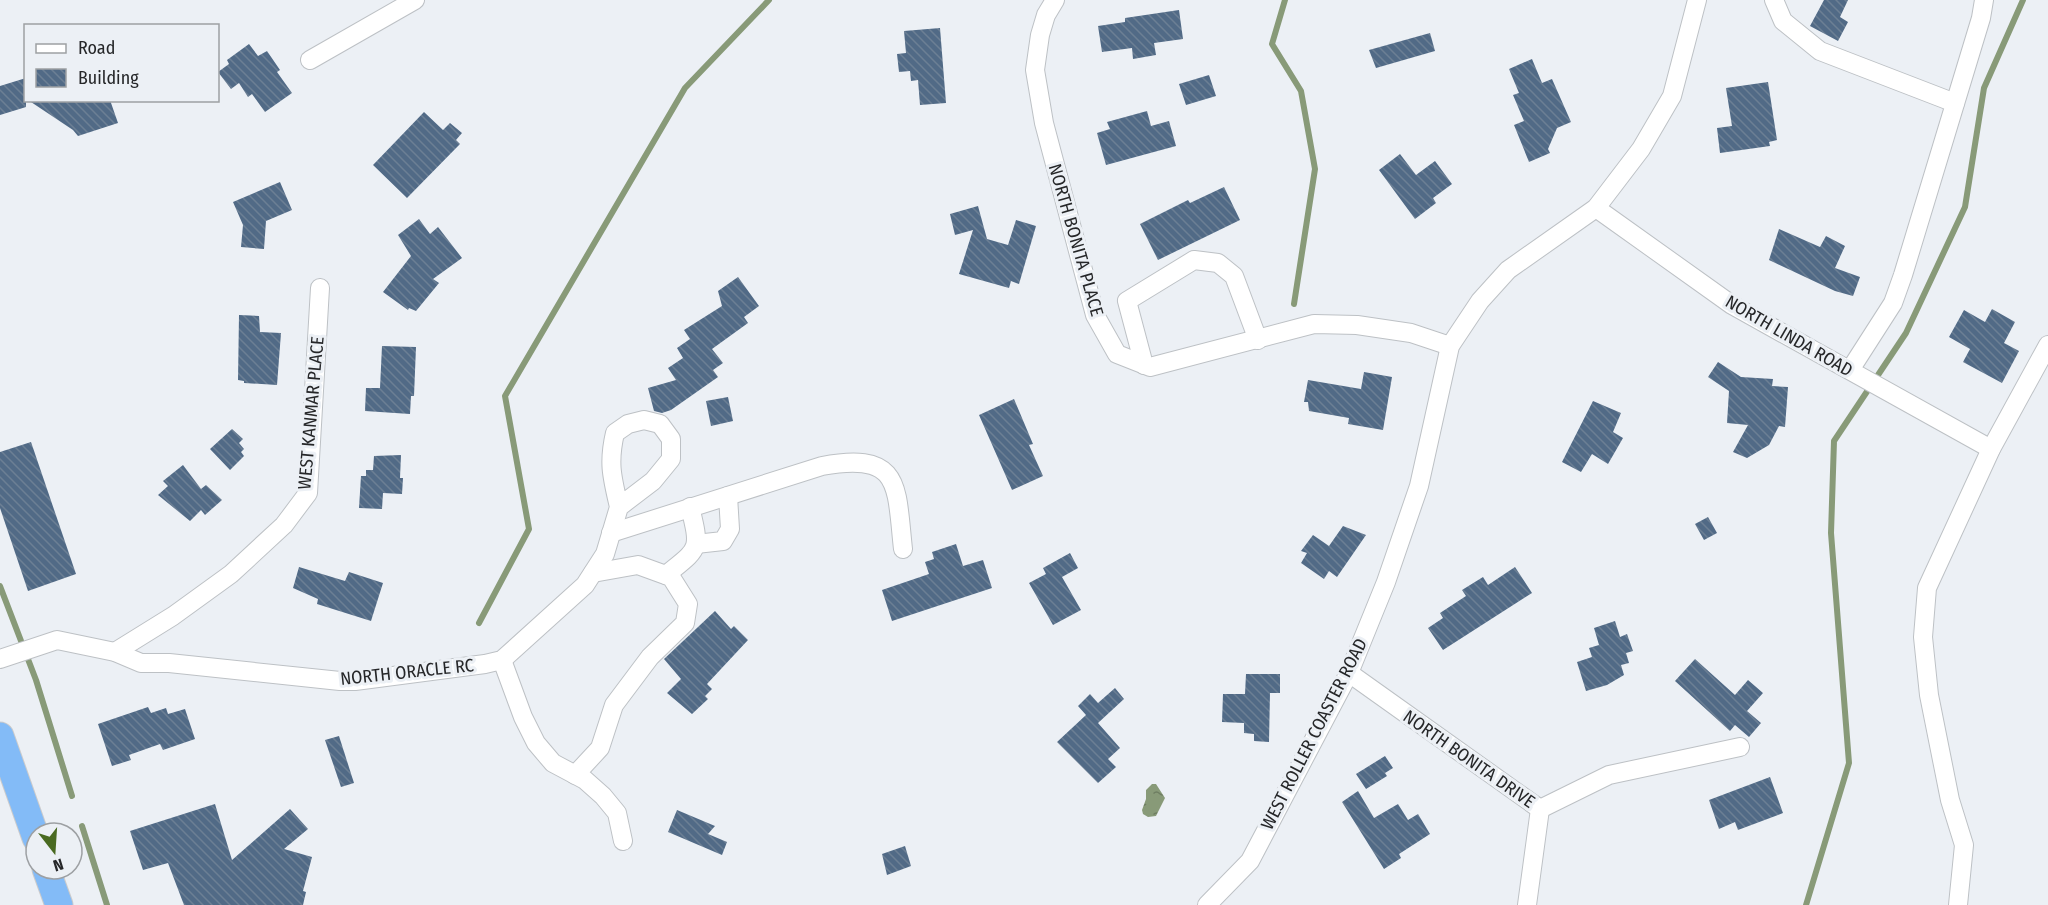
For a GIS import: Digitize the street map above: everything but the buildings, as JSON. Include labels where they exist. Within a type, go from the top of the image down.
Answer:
[{"type":"highway","points":[[0,736],[30,821]]},
{"type":"highway","points":[[50,881],[59,905]]},
{"type":"street","points":[[310,60],[415,0]]},
{"type":"street","name":"NORTH BONITA PLACE","points":[[1055,0],[1046,15],[1040,35],[1035,70],[1044,123],[1095,315],[1117,354],[1150,367],[1314,324],[1357,325],[1411,333],[1450,346]]},
{"type":"street","name":"WEST ROLLER COASTER ROAD","points":[[1207,905],[1250,861],[1349,673],[1386,582],[1419,486],[1450,346],[1480,301],[1508,270],[1596,208],[1641,149],[1672,96],[1697,0]]},
{"type":"street","points":[[1774,0],[1783,21],[1820,51],[1955,103]]},
{"type":"street","points":[[1850,370],[1893,303],[1981,18],[1984,0]]},
{"type":"street","name":"NORTH LINDA ROAD","points":[[1596,208],[1732,305],[1991,448]]},
{"type":"street","points":[[1144,364],[1127,301],[1194,260],[1218,263],[1234,276],[1258,340]]},
{"type":"street","name":"WEST KANMAR PLACE","points":[[116,652],[173,616],[231,574],[284,525],[308,493],[320,288]]},
{"type":"street","points":[[1958,905],[1964,845],[1950,800],[1929,695],[1923,637],[1927,588],[1991,448],[2048,345]]},
{"type":"street","points":[[619,507],[653,481],[671,459],[671,439],[660,424],[644,420],[628,424],[615,433],[610,453],[611,474],[619,507],[605,554],[585,585],[502,660],[522,717],[536,742],[553,763],[594,788],[617,813],[623,842]]},
{"type":"street","points":[[611,533],[822,465],[843,462],[861,463],[880,468],[889,474],[897,492],[903,549]]},
{"type":"street","points":[[696,544],[723,541],[730,529],[728,496]]},
{"type":"street","points":[[666,575],[693,553],[698,536],[690,507]]},
{"type":"street","points":[[576,775],[600,748],[614,705],[650,657],[685,623],[688,604],[671,577],[666,575],[638,566],[593,573]]},
{"type":"street","points":[[0,659],[57,640],[116,652]]},
{"type":"street","name":"NORTH ORACLE RC","points":[[116,652],[141,663],[169,663],[355,681],[502,660]]},
{"type":"street","name":"NORTH BONITA DRIVE","points":[[1349,673],[1540,809],[1527,905]]},
{"type":"street","points":[[1540,809],[1608,775],[1740,747]]},
{"type":"water","points":[[1152,784],[1156,784],[1165,798],[1156,816],[1148,817],[1143,814],[1142,810],[1146,790]]},
{"type":"waterway","points":[[479,623],[529,529],[505,396],[685,88],[769,0]]},
{"type":"waterway","points":[[1285,0],[1272,44],[1301,91],[1315,169],[1294,304]]},
{"type":"waterway","points":[[1806,905],[1849,763],[1831,533],[1834,441],[1906,333],[1965,207],[1984,88],[2023,0]]},
{"type":"waterway","points":[[0,586],[36,680],[72,796]]},
{"type":"waterway","points":[[84,832],[107,905]]}]
